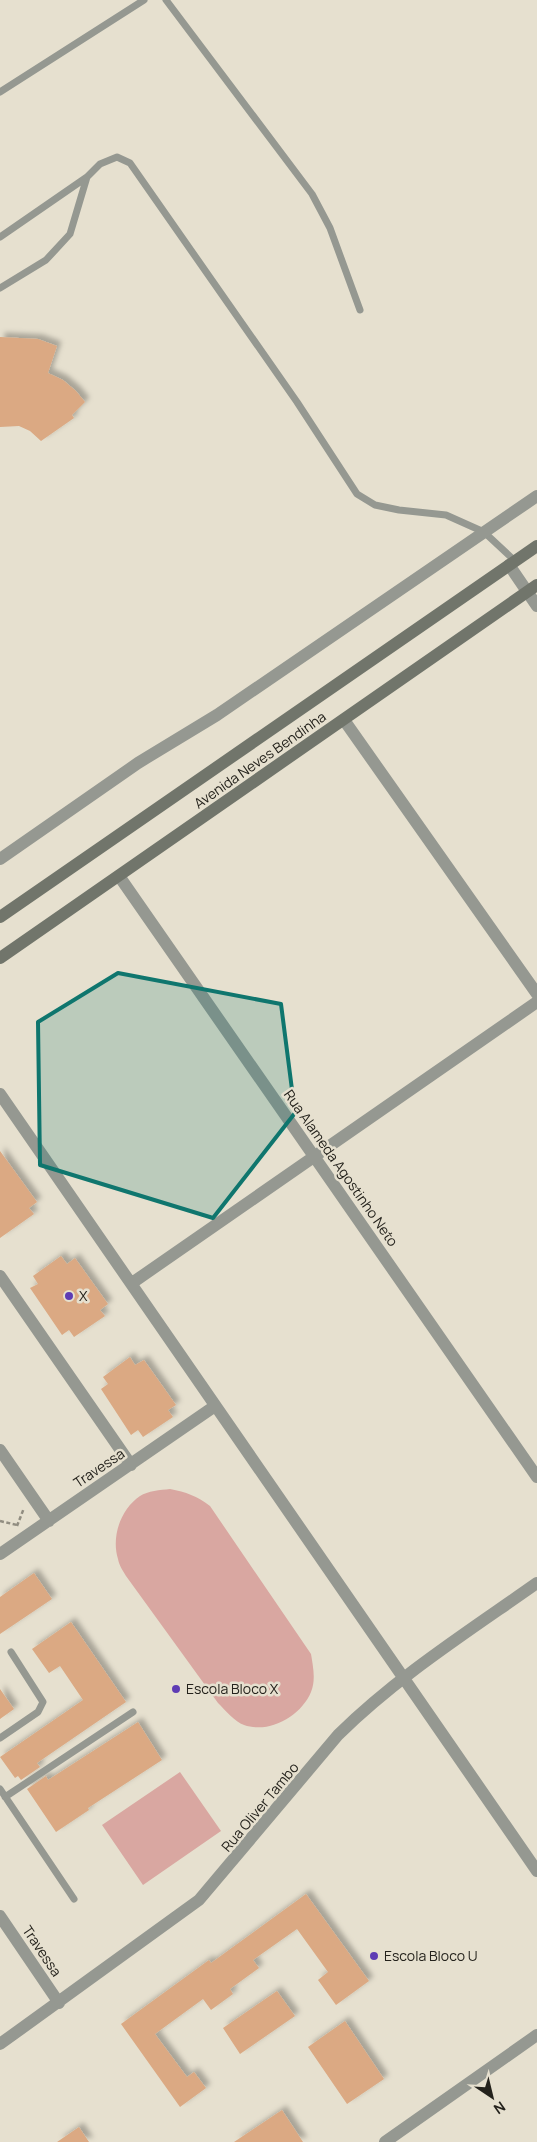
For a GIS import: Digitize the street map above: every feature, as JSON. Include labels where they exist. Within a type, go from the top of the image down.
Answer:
[{"type":"street","points":[[0,859],[138,763],[217,715],[537,496]]},
{"type":"street","name":"Avenida Neves Bendinha","points":[[0,917],[537,546]]},
{"type":"street","points":[[512,563],[532,588],[537,606]]},
{"type":"street","name":"Avenida Neves Bendinha","points":[[0,958],[532,588]]},
{"type":"street","points":[[344,720],[537,994]]},
{"type":"street","name":"Rua Alameda Agostinho Neto","points":[[119,876],[537,1477]]},
{"type":"street","points":[[132,1283],[537,1002]]},
{"type":"street","points":[[0,1094],[537,1871]]},
{"type":"street","points":[[0,1276],[130,1465]]},
{"type":"street","name":"Travessa","points":[[0,1554],[216,1406]]},
{"type":"street","points":[[0,1450],[49,1521]]},
{"type":"street","name":"Rua Oliver Tambo","points":[[0,2044],[204,1896],[338,1735],[403,1677],[537,1582]]},
{"type":"street","name":"Travessa","points":[[0,1916],[59,2003]]},
{"type":"street","points":[[385,2142],[537,2035]]},
{"type":"lane","points":[[0,92],[144,0]]},
{"type":"lane","points":[[166,0],[322,210],[360,310]]},
{"type":"lane","points":[[0,237],[87,177],[100,164],[117,157],[130,163],[291,394],[357,494],[375,505],[446,515],[484,532],[512,563]]},
{"type":"lane","points":[[0,288],[46,260],[70,234],[87,177]]},
{"type":"lane","points":[[0,1738],[38,1712],[43,1702],[11,1652]]},
{"type":"lane","points":[[5,1797],[133,1712]]},
{"type":"lane","points":[[0,1789],[74,1899]]},
{"type":"path","points":[[14,1544],[17,1525],[24,1506],[32,1497]]},
{"type":"path","points":[[0,1521],[17,1525]]},
{"type":"highlighted area","points":[[118,973],[281,1004],[295,1113],[213,1218],[40,1165],[38,1022]]},
{"type":"shaded area","points":[[170,1489],[191,1495],[210,1506],[311,1654],[314,1678],[311,1692],[300,1709],[284,1721],[264,1727],[254,1727],[244,1725],[230,1715],[218,1703],[120,1566],[116,1550],[117,1532],[119,1524],[128,1508],[133,1501],[143,1494]]},
{"type":"shaded area","points":[[180,1772],[221,1831],[143,1885],[102,1825]]},
{"type":"building","points":[[0,337],[38,339],[57,346],[48,373],[63,380],[85,402],[72,415],[74,418],[41,441],[30,431],[19,426],[0,427]]},
{"type":"building","points":[[0,1151],[37,1202],[29,1208],[34,1214],[0,1238]]},
{"type":"building","name":"X","points":[[61,1256],[67,1264],[75,1258],[108,1304],[100,1310],[105,1316],[74,1337],[69,1330],[62,1335],[30,1288],[38,1284],[33,1276]]},
{"type":"building","points":[[130,1357],[135,1365],[144,1360],[176,1405],[168,1410],[173,1417],[143,1437],[138,1430],[131,1435],[101,1389],[108,1384],[103,1377]]},
{"type":"building","points":[[34,1573],[52,1599],[0,1634],[0,1597]]},
{"type":"building","points":[[71,1622],[126,1702],[37,1763],[40,1767],[21,1780],[18,1776],[15,1778],[0,1757],[83,1700],[60,1666],[49,1673],[32,1649]]},
{"type":"building","points":[[0,1689],[14,1709],[0,1719]]},
{"type":"building","points":[[138,1722],[162,1760],[88,1808],[89,1810],[56,1832],[27,1789],[46,1776],[48,1780]]},
{"type":"building","points":[[306,1894],[369,1981],[336,2005],[318,1980],[328,1972],[297,1929],[253,1960],[259,1968],[230,1989],[233,1994],[211,2010],[203,1999],[155,2034],[187,2077],[194,2072],[206,2088],[180,2107],[121,2024],[209,1960],[211,1963]]},
{"type":"building","points":[[277,1991],[295,2016],[240,2054],[223,2028]]},
{"type":"building","points":[[345,2021],[384,2079],[347,2104],[308,2047]]},
{"type":"building","points":[[282,2110],[303,2142],[234,2142]]},
{"type":"building","points":[[79,2127],[89,2142],[57,2142]]},
{"type":"place","name":"X","points":[[69,1296]]},
{"type":"place","name":"Escola Bloco X","points":[[176,1689]]},
{"type":"place","name":"Escola Bloco U","points":[[374,1956]]}]
